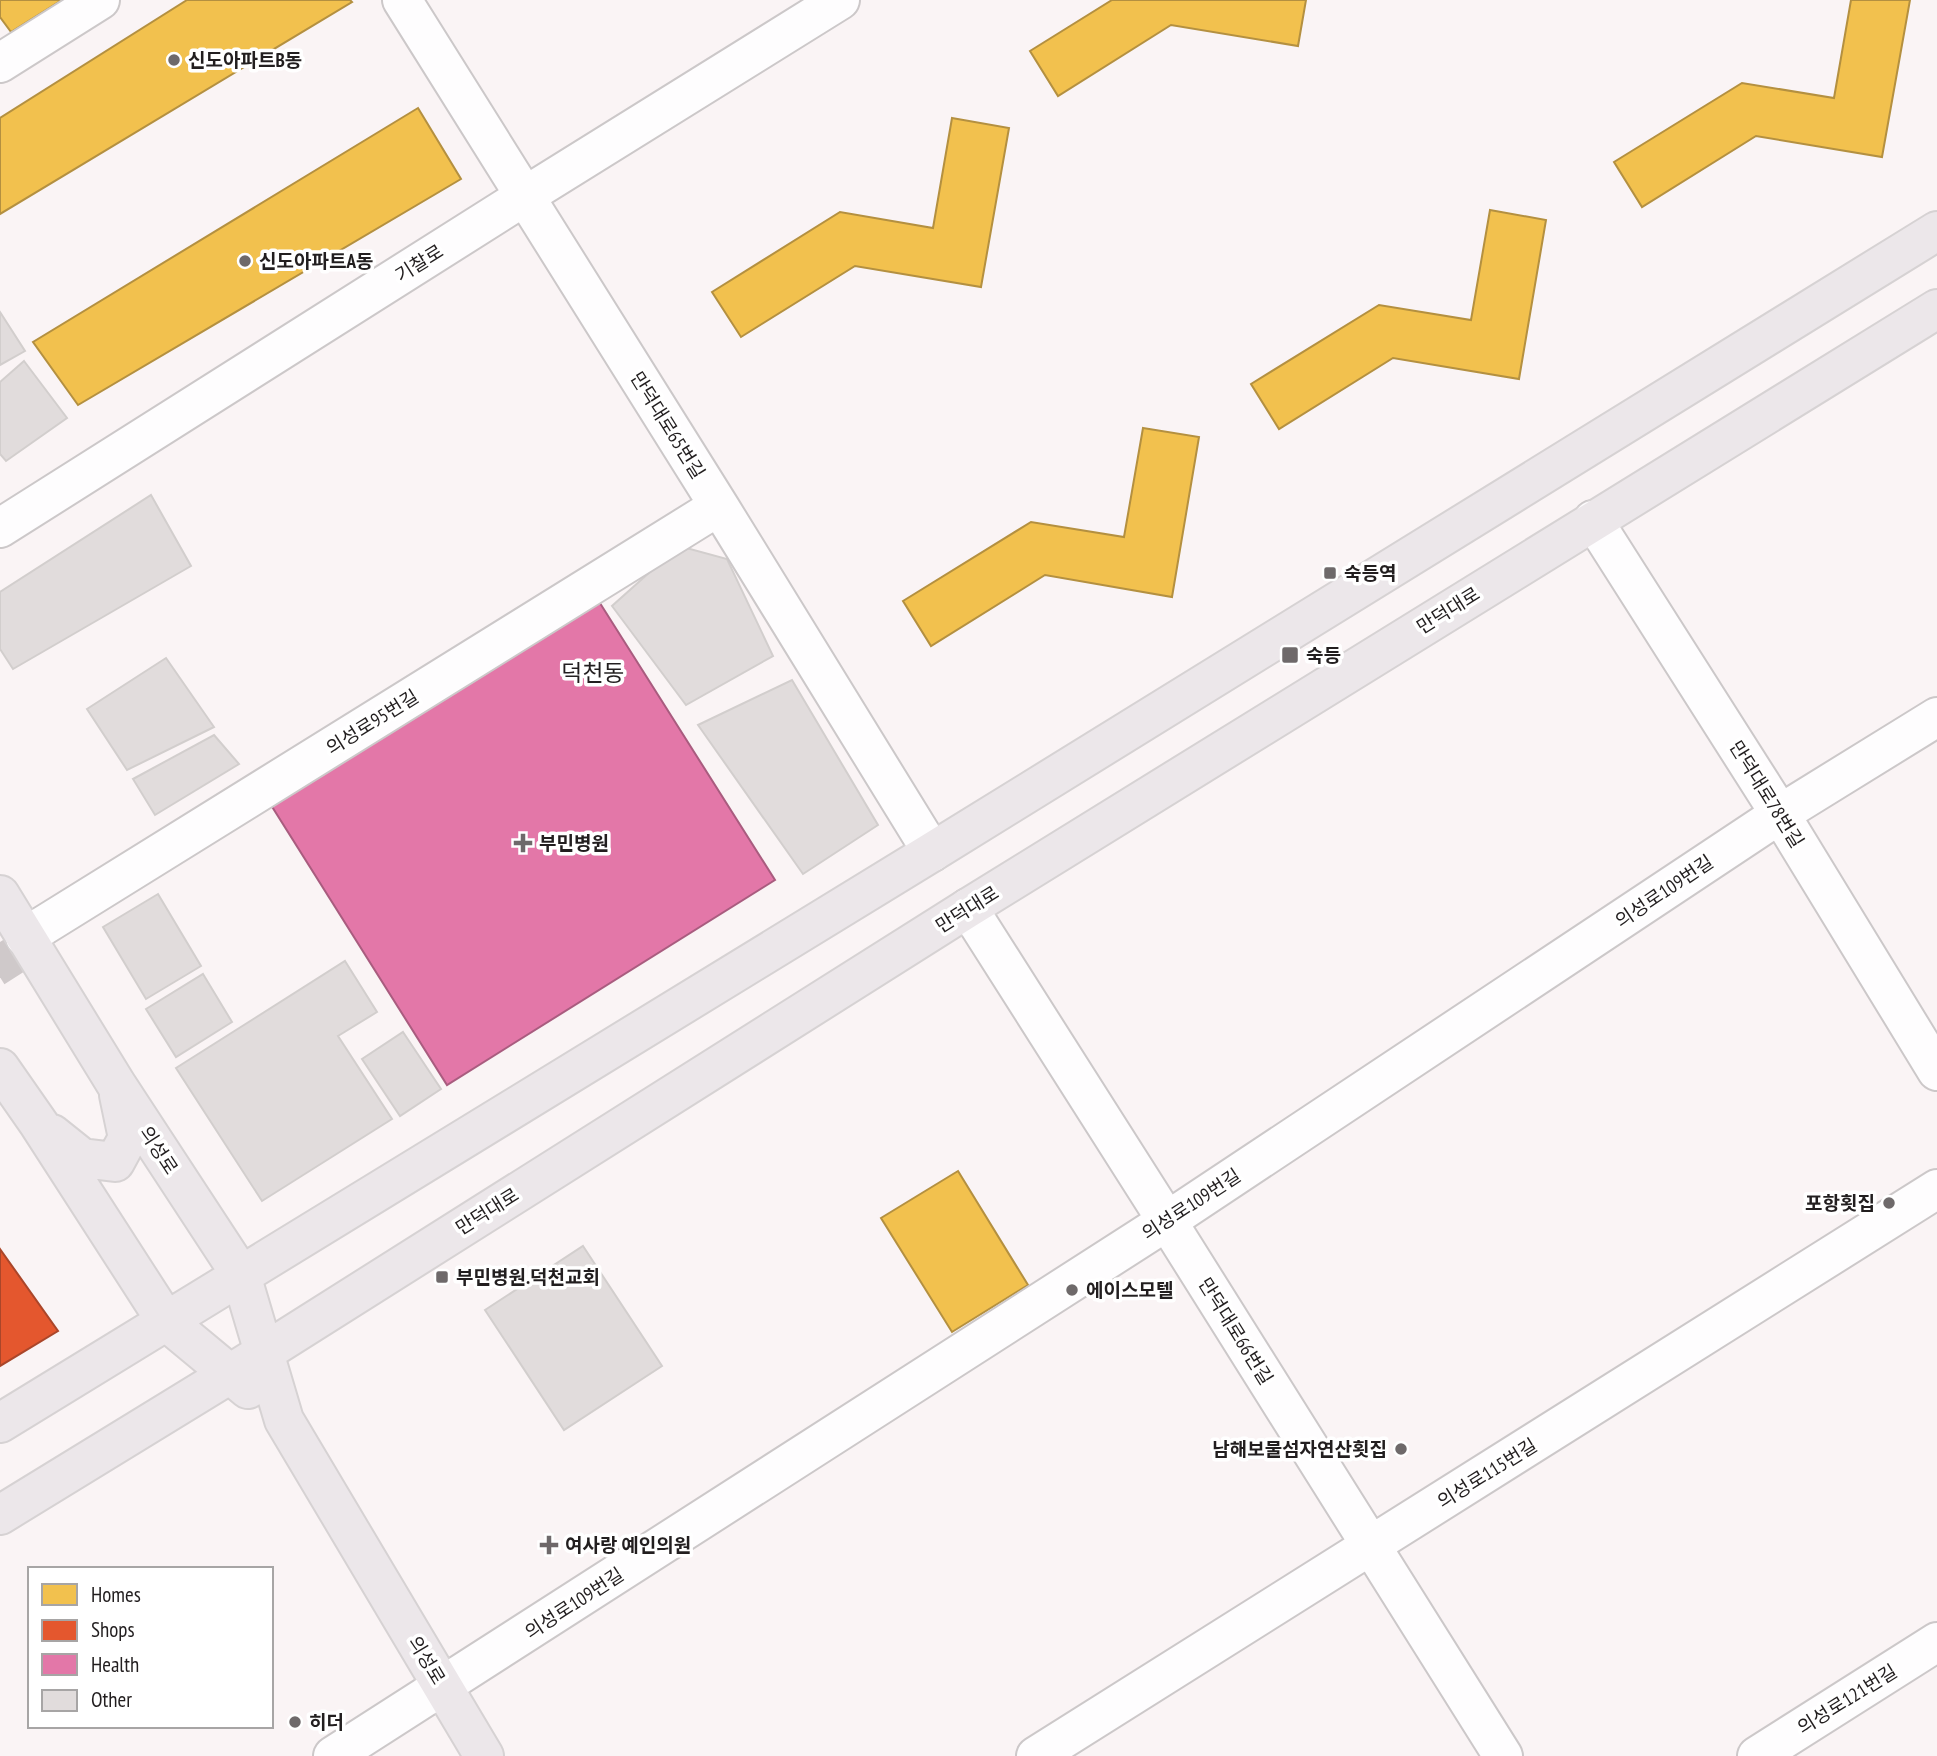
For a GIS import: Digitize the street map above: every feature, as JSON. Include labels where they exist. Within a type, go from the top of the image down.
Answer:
[{"type":"main road","points":[[0,1423],[932,852],[1937,231]]},
{"type":"main road","name":"만덕대로","points":[[0,1515],[230,1374],[968,908],[1937,309]]},
{"type":"main road","name":"의성로","points":[[0,895],[116,1084],[241,1275],[284,1420],[484,1756]]},
{"type":"main road","points":[[30,989],[86,1076],[116,1084],[128,1138],[115,1161],[82,1158],[39,1124]]},
{"type":"main road","name":"의성로","points":[[0,1068],[166,1321],[284,1420]]},
{"type":"street","points":[[0,62],[100,0]]},
{"type":"street","name":"만덕대로65번길","points":[[402,0],[932,852]]},
{"type":"street","name":"기찰로","points":[[0,528],[840,0]]},
{"type":"street","name":"의성로95번길","points":[[25,937],[719,506]]},
{"type":"street","name":"만덕대로78번길","points":[[1593,520],[1780,814],[1937,1071]]},
{"type":"street","name":"의성로109번길","points":[[333,1756],[1167,1221],[1780,814],[1937,717]]},
{"type":"street","name":"만덕대로66번길","points":[[968,908],[1503,1756]]},
{"type":"street","name":"의성로115번길","points":[[1036,1756],[1937,1189]]},
{"type":"street","name":"의성로121번길","points":[[1757,1756],[1937,1642]]},
{"type":"building: Homes","points":[[0,0],[62,0],[11,32],[0,17]]},
{"type":"building: Homes","name":"신도아파트B동","points":[[187,0],[352,2],[0,214],[0,118]]},
{"type":"building: Homes","points":[[1112,0],[1306,0],[1298,46],[1171,25],[1058,96],[1030,51]]},
{"type":"building: Homes","points":[[1851,0],[1910,0],[1882,157],[1756,136],[1642,207],[1614,162],[1742,83],[1834,98]]},
{"type":"building: Homes","name":"신도아파트A동","points":[[418,108],[461,179],[78,405],[33,342]]},
{"type":"building: Homes","points":[[952,118],[1009,128],[981,287],[855,266],[741,337],[712,292],[840,212],[933,228]]},
{"type":"building: Homes","points":[[1490,210],[1546,220],[1519,379],[1393,358],[1279,429],[1251,384],[1379,305],[1471,320]]},
{"type":"building: Homes","points":[[1143,428],[1199,437],[1172,597],[1045,575],[931,646],[903,601],[1031,522],[1124,537]]},
{"type":"building: Homes","points":[[958,1171],[1028,1285],[952,1332],[881,1218]]},
{"type":"building: Shops","points":[[0,1249],[58,1331],[0,1366]]},
{"type":"building: Health","name":"부민병원","points":[[598,600],[775,880],[447,1085],[271,805]]},
{"type":"building: Other","points":[[0,312],[25,351],[0,365]]},
{"type":"building: Other","points":[[24,361],[67,418],[6,461],[0,454],[0,382]]},
{"type":"building: Other","points":[[151,495],[191,566],[13,669],[0,649],[0,592]]},
{"type":"building: Other","points":[[679,546],[727,559],[773,656],[686,705],[612,606]]},
{"type":"building: Other","points":[[166,658],[214,727],[127,770],[87,709]]},
{"type":"building: Other","points":[[792,680],[878,825],[803,874],[698,725]]},
{"type":"building: Other","points":[[214,735],[239,764],[155,815],[133,779]]},
{"type":"building: Other","points":[[158,894],[201,966],[146,999],[103,927]]},
{"type":"building: Other","points":[[345,961],[377,1012],[338,1036],[392,1119],[262,1201],[176,1068]]},
{"type":"building: Other","points":[[203,974],[232,1022],[176,1057],[146,1009]]},
{"type":"building: Other","points":[[403,1032],[441,1089],[400,1116],[362,1059]]},
{"type":"building: Other","points":[[583,1246],[662,1366],[564,1430],[485,1310]]},
{"type":"tunnel","points":[[0,942],[30,989]]},
{"type":"place","name":"신도아파트B동","points":[[174,60]]},
{"type":"place","name":"신도아파트A동","points":[[245,261]]},
{"type":"place","name":"숙등역","points":[[1330,573]]},
{"type":"place","name":"숙등","points":[[1290,655]]},
{"type":"place","name":"부민병원","points":[[523,843]]},
{"type":"place","name":"포항횟집","points":[[1889,1203]]},
{"type":"place","name":"부민병원.덕천교회","points":[[442,1277]]},
{"type":"place","name":"에이스모텔","points":[[1072,1290]]},
{"type":"place","name":"남해보물섬자연산횟집","points":[[1401,1449]]},
{"type":"place","name":"여사랑 예인의원","points":[[549,1545]]},
{"type":"place","name":"히더","points":[[295,1722]]},
{"type":"district","name":"덕천동","points":[[593,672]]}]
